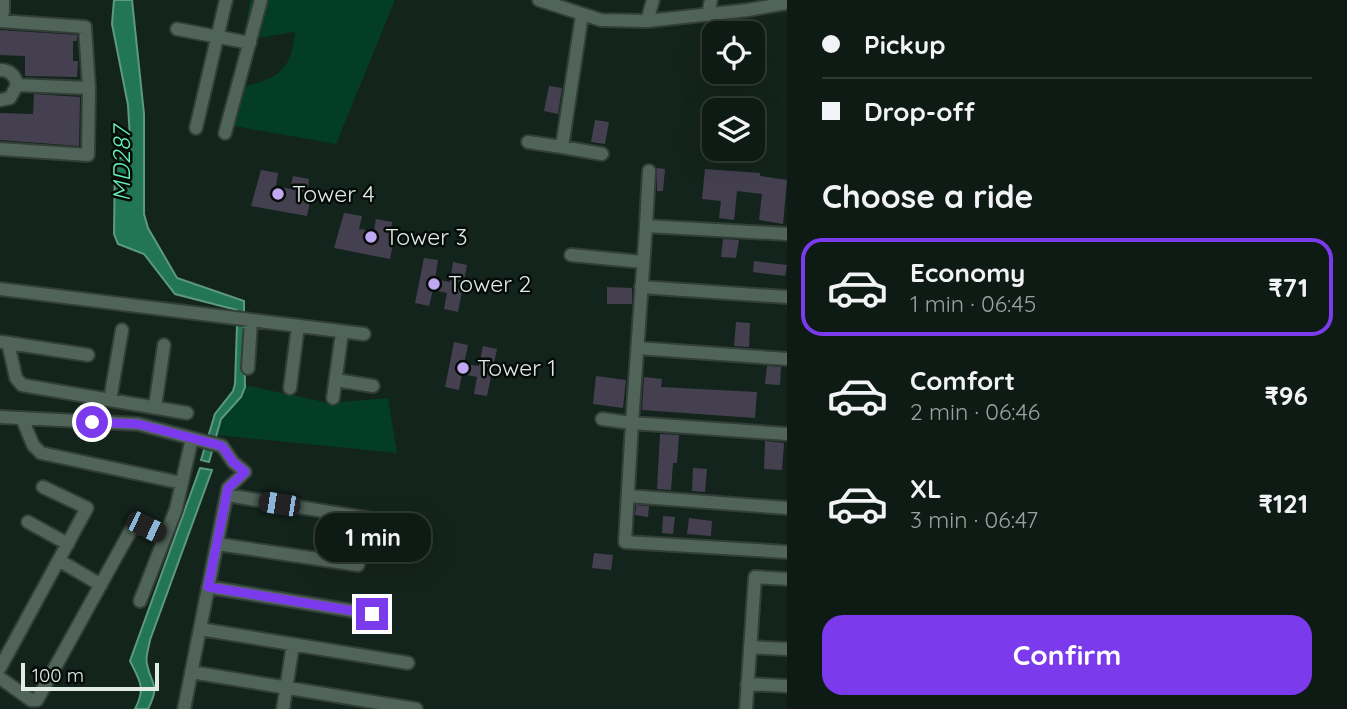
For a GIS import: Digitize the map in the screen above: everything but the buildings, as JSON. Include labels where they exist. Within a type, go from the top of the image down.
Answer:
[{"type":"street","points":[[196,128],[226,0]]},
{"type":"street","points":[[225,133],[261,0]]},
{"type":"street","points":[[540,0],[601,20],[647,22],[787,2]]},
{"type":"street","points":[[647,22],[653,0]]},
{"type":"street","points":[[708,15],[711,0]]},
{"type":"street","points":[[0,149],[88,155],[89,88],[85,27],[2,11]]},
{"type":"street","points":[[562,147],[582,15]]},
{"type":"street","points":[[177,29],[250,43]]},
{"type":"street","points":[[0,70],[10,72],[17,86],[10,98],[0,100]]},
{"type":"street","points":[[17,86],[89,88]]},
{"type":"street","points":[[528,142],[602,154]]},
{"type":"street","points":[[649,171],[625,542],[787,552]]},
{"type":"street","points":[[646,226],[787,234]]},
{"type":"street","points":[[571,255],[643,261]]},
{"type":"street","points":[[641,287],[787,297]]},
{"type":"street","points":[[0,289],[364,334]]},
{"type":"street","points":[[248,368],[251,321]]},
{"type":"street","points":[[290,388],[298,326]]},
{"type":"street","points":[[110,400],[122,330]]},
{"type":"street","points":[[333,398],[342,332]]},
{"type":"street","points":[[88,355],[4,342],[16,378],[22,385],[187,413]]},
{"type":"street","points":[[155,407],[164,345]]},
{"type":"street","points":[[637,348],[787,359]]},
{"type":"street","points":[[335,380],[373,386]]},
{"type":"street","points":[[0,417],[138,424],[222,446],[233,462],[245,472],[228,488],[184,709]]},
{"type":"street","points":[[23,418],[33,445],[41,453],[181,482]]},
{"type":"street","points":[[602,419],[787,434]]},
{"type":"street","points":[[140,601],[176,509],[181,482],[195,439]]},
{"type":"street","points":[[0,668],[87,508],[43,487]]},
{"type":"street","points":[[227,495],[384,521]]},
{"type":"street","points":[[628,496],[787,508]]},
{"type":"street","points":[[28,522],[68,544]]},
{"type":"street","points":[[0,678],[32,705],[132,528],[146,527],[165,536]]},
{"type":"street","points":[[217,544],[358,565]]},
{"type":"street","points":[[60,562],[101,585]]},
{"type":"street","points":[[746,709],[755,577],[787,579]]},
{"type":"street","points":[[208,587],[372,614]]},
{"type":"street","points":[[200,629],[408,663]]},
{"type":"street","points":[[283,709],[293,645]]},
{"type":"street","points":[[750,647],[787,649]]},
{"type":"street","points":[[191,672],[416,709]]},
{"type":"street","points":[[747,684],[787,686]]},
{"type":"shaded area","points":[[250,0],[395,0],[336,144],[223,124],[241,87],[265,80],[281,71],[293,45],[295,32],[244,40]]},
{"type":"shaded area","points":[[245,385],[329,403],[388,398],[397,453],[217,435],[221,419],[241,397]]},
{"type":"water","name":"MD287","points":[[114,0],[132,0],[144,114],[144,214],[148,228],[177,278],[244,301],[244,316],[237,316],[237,310],[175,294],[144,254],[118,244],[114,234],[115,159],[131,156],[128,105],[112,24]]},
{"type":"water","points":[[237,325],[244,326],[245,387],[241,397],[221,419],[209,462],[201,460],[215,414],[233,391],[235,384]]},
{"type":"water","points":[[200,468],[212,470],[147,652],[154,694],[148,709],[135,709],[141,690],[130,661]]},
{"type":"place","name":"Tower 4","points":[[278,194]]},
{"type":"place","name":"Tower 3","points":[[371,237]]},
{"type":"place","name":"Tower 2","points":[[434,284]]},
{"type":"place","name":"Tower 1","points":[[463,368]]},
{"type":"route","points":[[92,422],[138,424],[222,446],[233,462],[245,472],[228,488],[208,587],[372,614]]}]
